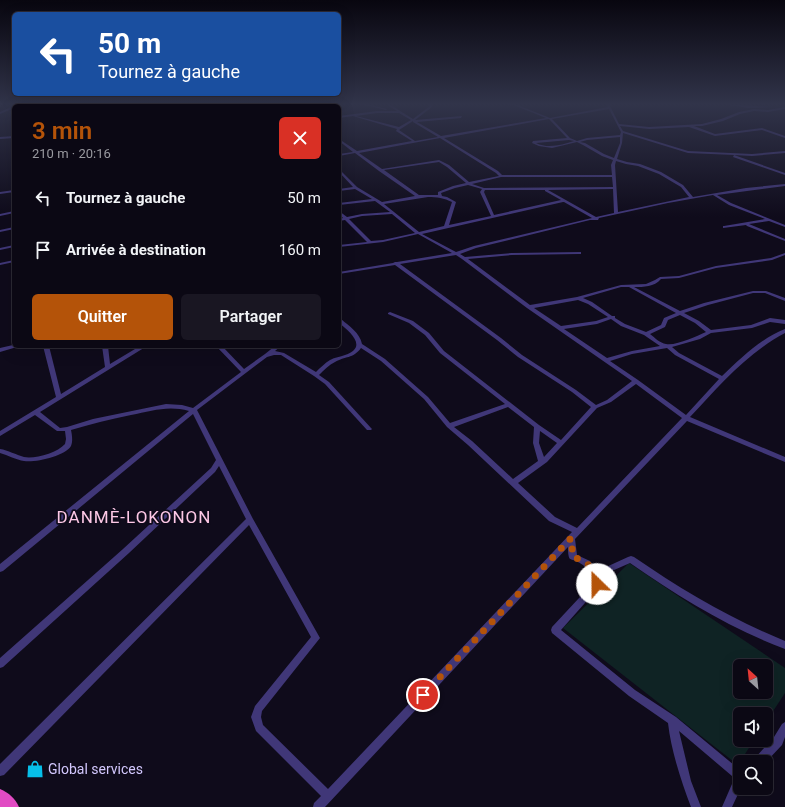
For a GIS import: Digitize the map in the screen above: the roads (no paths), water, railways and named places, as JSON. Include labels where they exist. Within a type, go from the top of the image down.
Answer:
[{"type":"highway","points":[[0,799],[9,807]]},
{"type":"street","points":[[341,142],[418,196]]},
{"type":"street","points":[[341,155],[415,142]]},
{"type":"street","points":[[448,142],[498,172],[501,176]]},
{"type":"street","points":[[537,142],[533,142],[543,146],[578,142],[590,146],[598,152],[615,159],[626,163],[639,165],[660,173],[682,186],[692,198]]},
{"type":"street","points":[[616,214],[613,165],[620,142]]},
{"type":"street","points":[[652,142],[681,151],[737,155],[763,155],[785,152]]},
{"type":"street","points":[[737,155],[785,174]]},
{"type":"street","points":[[380,170],[439,161],[448,166],[469,184],[484,190],[614,188]]},
{"type":"street","points":[[341,172],[356,188],[381,202],[391,202],[418,196],[447,198],[454,202],[446,226]]},
{"type":"street","points":[[440,197],[439,193],[458,185],[484,182],[501,176],[613,176]]},
{"type":"street","points":[[341,274],[455,254],[474,247],[636,209],[714,194],[785,185]]},
{"type":"street","points":[[341,190],[356,188]]},
{"type":"street","points":[[544,189],[597,219]]},
{"type":"street","points":[[484,190],[482,192],[493,216]]},
{"type":"street","points":[[0,193],[12,191]]},
{"type":"street","points":[[714,194],[730,204],[785,226]]},
{"type":"street","points":[[341,204],[375,200]]},
{"type":"street","points":[[341,246],[383,241],[563,201]]},
{"type":"street","points":[[381,202],[392,213],[418,233],[464,258],[529,307],[607,360],[686,418],[785,460]]},
{"type":"street","points":[[388,208],[391,202]]},
{"type":"street","points":[[616,204],[636,209]]},
{"type":"street","points":[[0,215],[12,212]]},
{"type":"street","points":[[341,219],[392,213]]},
{"type":"street","points":[[341,214],[370,242]]},
{"type":"street","points":[[724,227],[747,225],[770,220]]},
{"type":"street","points":[[747,225],[785,240]]},
{"type":"street","points":[[0,231],[12,228]]},
{"type":"street","points":[[0,249],[12,246]]},
{"type":"street","points":[[464,258],[512,254],[579,252]]},
{"type":"street","points":[[529,307],[578,298],[621,286],[647,285],[657,281],[660,278],[679,276],[716,267],[772,258],[785,254]]},
{"type":"street","points":[[0,264],[12,261]]},
{"type":"street","points":[[396,263],[520,356],[574,391],[595,407]]},
{"type":"street","points":[[630,286],[697,322],[710,332]]},
{"type":"street","points":[[646,334],[662,326],[666,320],[680,313],[706,304],[753,292],[766,292],[785,300]]},
{"type":"street","points":[[578,298],[613,317],[623,325],[646,334],[656,342],[669,347],[677,354],[724,380]]},
{"type":"street","points":[[390,313],[411,322],[427,334],[442,352],[561,443]]},
{"type":"street","points":[[561,328],[597,322],[613,317]]},
{"type":"street","points":[[607,360],[621,355],[669,347],[701,337],[710,332],[752,326],[770,320],[785,322]]},
{"type":"street","points":[[316,375],[329,363],[336,359],[348,356],[357,350],[360,345],[360,341],[356,334],[341,322]]},
{"type":"street","points":[[318,807],[574,534],[686,418],[750,354],[775,335],[785,331]]},
{"type":"street","points":[[360,345],[383,360],[426,398],[449,426],[470,443],[552,519],[574,534]]},
{"type":"street","points":[[0,350],[12,347]]},
{"type":"street","points":[[46,348],[59,398]]},
{"type":"street","points":[[104,348],[108,368]]},
{"type":"street","points":[[0,434],[141,348]]},
{"type":"street","points":[[221,348],[244,372]]},
{"type":"street","points":[[0,569],[194,410],[275,348]]},
{"type":"street","points":[[265,356],[274,353],[282,354],[316,375],[327,384],[369,429]]},
{"type":"street","points":[[513,483],[542,462],[595,407],[609,401],[636,381]]},
{"type":"street","points":[[449,426],[510,404]]},
{"type":"street","points":[[36,412],[59,430],[68,429],[93,421],[166,406],[182,407],[194,410],[250,520],[316,638],[266,697],[258,709],[256,717],[259,728],[328,796]]},
{"type":"street","points":[[537,426],[536,443],[542,462]]},
{"type":"street","points":[[0,450],[26,459],[59,452],[67,446],[70,438],[68,429]]},
{"type":"street","points":[[0,664],[126,551],[213,470],[220,460]]},
{"type":"street","points":[[0,771],[250,520]]},
{"type":"street","points":[[574,534],[573,557],[585,562],[593,570],[597,584],[555,630],[632,693],[673,720],[733,771]]},
{"type":"street","points":[[593,570],[604,571],[631,559],[690,599],[729,620],[785,645]]},
{"type":"street","points":[[673,720],[674,732],[686,781],[696,807]]},
{"type":"street","points":[[765,755],[778,741],[785,727]]},
{"type":"street","points":[[727,807],[733,795]]},
{"type":"place","name":"Global services","points":[[35,769]]},
{"type":"district","name":"DANMÈ-LOKONON","points":[[134,517]]}]
